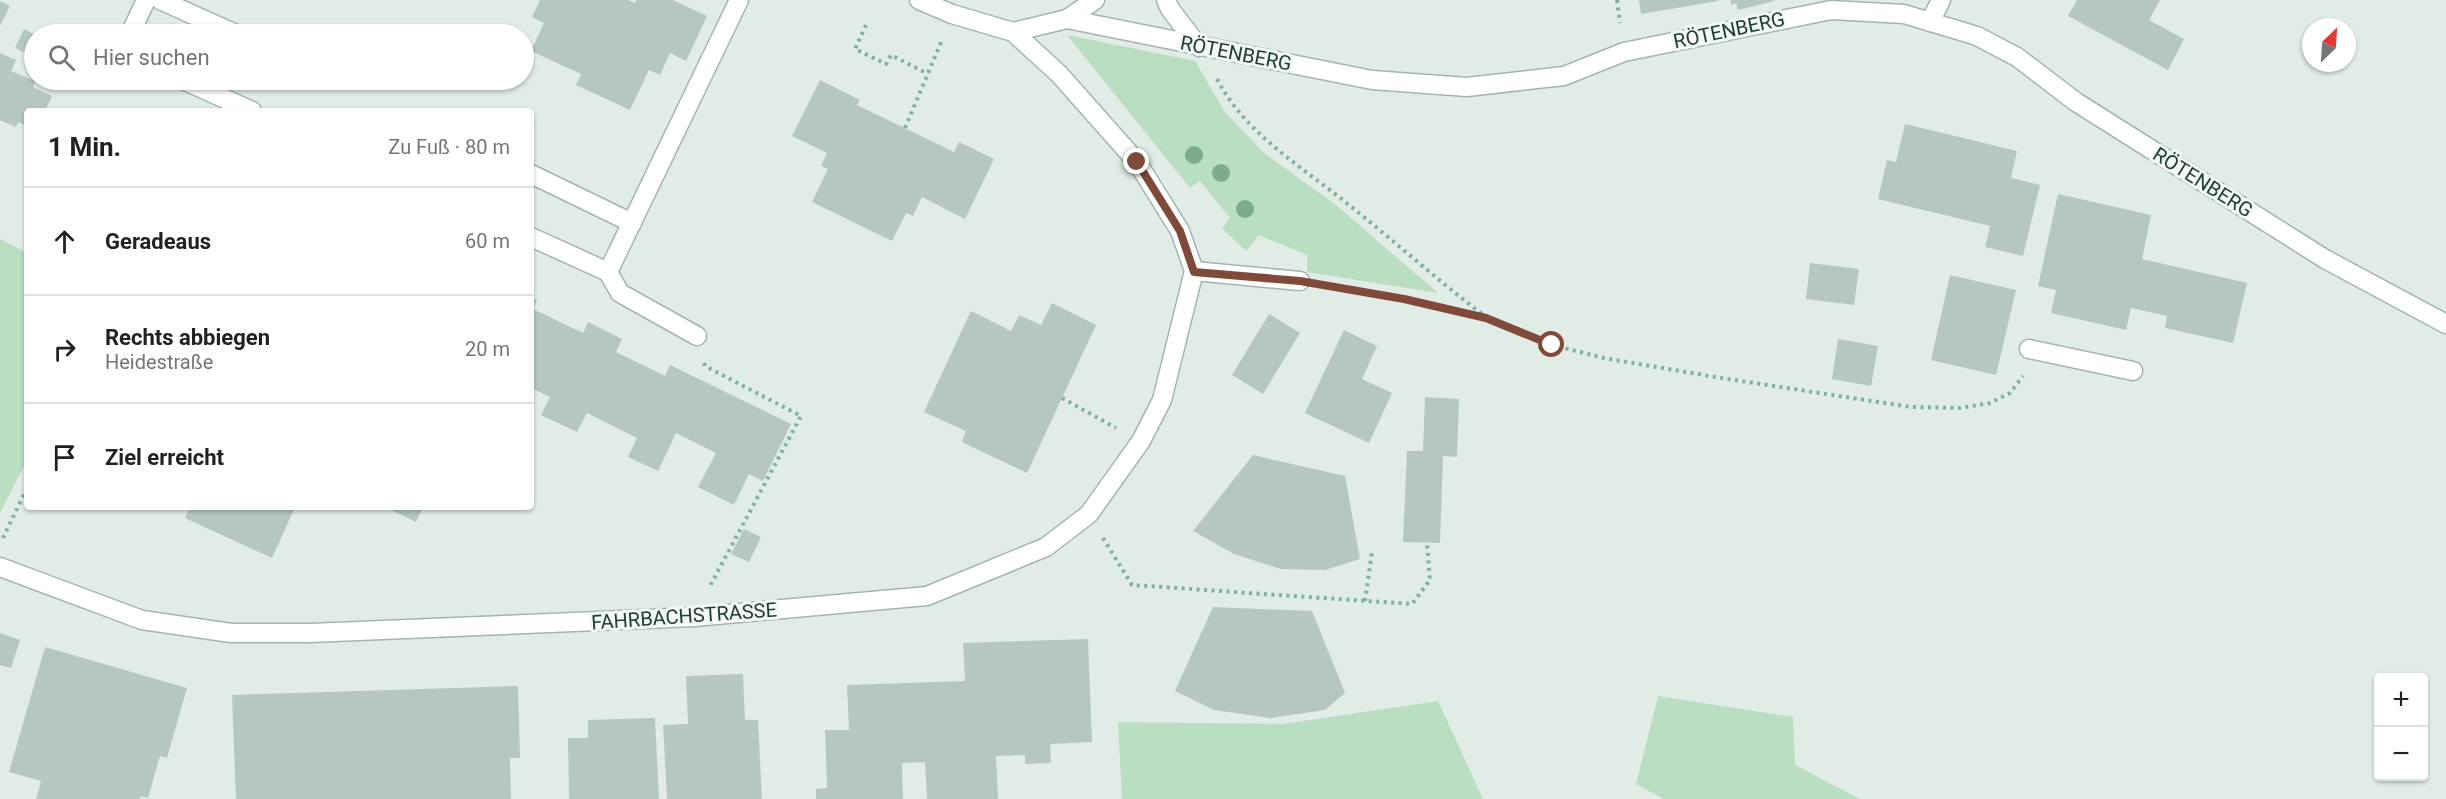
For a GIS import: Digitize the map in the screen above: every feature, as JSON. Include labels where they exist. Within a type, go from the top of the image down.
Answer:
[{"type":"street","points":[[135,24],[146,0]]},
{"type":"street","points":[[160,0],[214,24]]},
{"type":"street","points":[[608,272],[740,0]]},
{"type":"street","points":[[919,0],[952,14],[1013,32],[1059,74],[1137,162],[1180,231],[1194,272],[1300,281]]},
{"type":"street","points":[[1067,19],[1095,0]]},
{"type":"street","points":[[1166,0],[1170,9],[1199,47]]},
{"type":"street","points":[[1929,22],[1941,0]]},
{"type":"street","name":"RÖTENBERG","points":[[1013,32],[1067,19],[1372,80],[1467,87],[1564,76],[1624,52],[1831,10],[1904,14],[1977,36],[2017,57],[2076,102],[2325,259],[2446,324]]},
{"type":"street","points":[[205,90],[245,108]]},
{"type":"street","points":[[534,175],[632,223]]},
{"type":"street","points":[[534,238],[608,272],[620,293],[697,336]]},
{"type":"street","name":"FAHRBACHSTRASSE","points":[[0,567],[142,620],[231,633],[320,633],[694,617],[927,596],[1046,547],[1089,514],[1141,441],[1162,400],[1194,272]]},
{"type":"street","points":[[2029,349],[2133,371]]},
{"type":"path","points":[[905,128],[952,14]]},
{"type":"path","points":[[866,25],[855,49],[886,63],[891,55],[928,74]]},
{"type":"path","points":[[1199,47],[1228,100],[1261,137],[1345,201],[1486,318]]},
{"type":"path","points":[[1300,281],[1404,299],[1486,318],[1552,345],[1604,358],[1911,406],[1960,408],[1990,403],[2010,393],[2023,377],[2029,349]]},
{"type":"path","points":[[694,617],[801,416],[705,366],[697,336]]},
{"type":"path","points":[[1062,398],[1141,441]]},
{"type":"path","points":[[0,544],[24,494]]},
{"type":"path","points":[[1089,514],[1132,585],[1412,604],[1430,580],[1427,543]]},
{"type":"path","points":[[1365,601],[1372,552]]},
{"type":"green space","points":[[1067,35],[1195,61],[1225,112],[1264,153],[1336,205],[1438,293],[1307,272],[1307,255],[1259,235],[1246,251],[1222,228],[1230,218],[1200,181],[1190,188]]},
{"type":"green space","points":[[0,239],[24,251],[24,466],[0,513]]},
{"type":"green space","points":[[1658,696],[1793,717],[1795,765],[1860,799],[1664,799],[1636,784]]},
{"type":"green space","points":[[1438,701],[1483,799],[1122,799],[1118,722],[1283,724]]},
{"type":"building","points":[[540,0],[628,0],[635,3],[637,0],[673,0],[707,16],[686,61],[670,53],[660,75],[649,70],[630,110],[576,85],[581,74],[534,52],[534,45],[544,23],[532,17]]},
{"type":"building","points":[[1639,0],[1718,0],[1718,1],[1641,14]]},
{"type":"building","points":[[1731,0],[1774,1],[1738,10],[1736,3],[1731,5]]},
{"type":"building","points":[[2077,0],[2160,0],[2149,20],[2184,39],[2168,70],[2068,16]]},
{"type":"building","points":[[0,1],[10,6],[0,26]]},
{"type":"building","points":[[24,29],[24,52],[15,48]]},
{"type":"building","points":[[0,53],[16,60],[11,71],[24,76],[24,90],[39,90],[52,96],[46,108],[24,108],[24,125],[18,122],[16,127],[0,120]]},
{"type":"building","points":[[820,80],[860,100],[857,105],[954,152],[959,142],[994,159],[965,219],[922,197],[913,216],[906,213],[892,241],[812,202],[828,169],[821,166],[827,153],[792,136]]},
{"type":"building","points":[[1905,124],[2017,151],[2011,178],[2040,185],[2023,256],[1985,247],[1990,226],[1878,199],[1887,160],[1896,162]]},
{"type":"building","points":[[2058,194],[2151,215],[2142,259],[2247,283],[2233,343],[2165,328],[2167,316],[2131,308],[2126,330],[2051,313],[2056,290],[2038,286]]},
{"type":"building","points":[[1810,263],[1859,269],[1854,305],[1806,299]]},
{"type":"building","points":[[1950,275],[2016,290],[1996,375],[1931,360]]},
{"type":"building","points":[[1052,303],[1096,325],[1027,473],[962,442],[966,431],[924,412],[971,311],[1011,331],[1019,315],[1041,325]]},
{"type":"building","points":[[534,309],[583,333],[588,322],[622,339],[616,352],[665,376],[670,365],[791,424],[763,481],[749,474],[734,505],[698,487],[716,453],[676,433],[658,471],[628,457],[637,438],[587,413],[577,432],[541,415],[550,397],[534,389]]},
{"type":"building","points":[[1269,314],[1300,333],[1263,394],[1232,375]]},
{"type":"building","points":[[1344,330],[1377,346],[1362,379],[1392,393],[1369,443],[1305,413]]},
{"type":"building","points":[[1838,339],[1878,346],[1871,386],[1832,379]]},
{"type":"building","points":[[1425,397],[1459,399],[1457,457],[1443,456],[1440,543],[1403,542],[1407,451],[1423,451]]},
{"type":"building","points":[[1253,455],[1345,476],[1360,559],[1325,570],[1281,569],[1234,554],[1193,531]]},
{"type":"building","points":[[189,510],[294,510],[272,558],[185,518]]},
{"type":"building","points":[[391,510],[422,510],[416,522]]},
{"type":"building","points":[[744,529],[761,537],[749,562],[731,554]]},
{"type":"building","points":[[1213,607],[1312,611],[1345,693],[1325,710],[1270,718],[1214,710],[1175,691]]},
{"type":"building","points":[[0,633],[20,640],[11,668],[0,665]]},
{"type":"building","points":[[1088,639],[1092,742],[1050,744],[1051,763],[1025,764],[1025,755],[996,756],[998,799],[927,799],[925,762],[902,763],[903,799],[816,799],[816,789],[827,788],[825,730],[849,730],[847,685],[965,681],[963,643]]},
{"type":"building","points":[[45,647],[187,688],[167,758],[160,756],[148,798],[141,796],[140,799],[36,799],[41,781],[9,772]]},
{"type":"building","points":[[743,674],[745,720],[758,720],[762,799],[667,799],[663,725],[688,724],[686,676]]},
{"type":"building","points":[[518,686],[520,758],[510,758],[511,799],[236,799],[232,695]]},
{"type":"building","points":[[655,718],[659,799],[569,799],[568,738],[588,738],[588,720]]},
{"type":"route","points":[[1137,162],[1180,231],[1194,272],[1300,281],[1404,299],[1486,318],[1552,345]]}]
